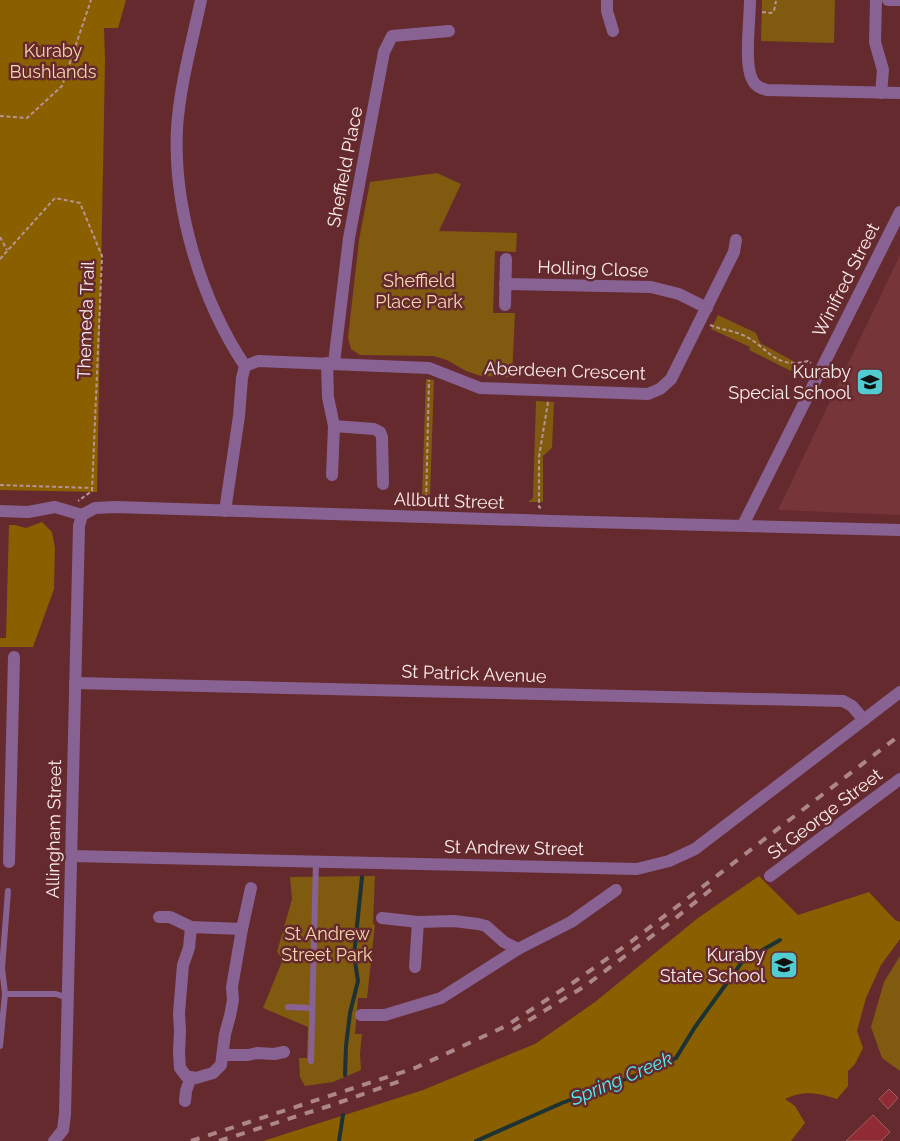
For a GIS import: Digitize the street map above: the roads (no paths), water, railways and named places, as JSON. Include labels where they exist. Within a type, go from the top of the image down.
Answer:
[{"type":"street","points":[[201,0],[183,87],[177,127],[178,169],[182,205],[190,245],[201,278],[233,348],[245,366],[225,511]]},
{"type":"street","points":[[606,0],[606,11],[613,31]]},
{"type":"street","points":[[876,0],[875,42],[883,70],[881,92]]},
{"type":"street","points":[[888,0],[900,0]]},
{"type":"street","points":[[750,4],[748,66],[751,78],[757,86],[767,90],[900,93]]},
{"type":"street","name":"Sheffield Place","points":[[330,363],[349,238],[384,52],[392,36],[449,31]]},
{"type":"street","name":"Winifred Street","points":[[743,525],[900,212]]},
{"type":"street","name":"Aberdeen Crescent","points":[[245,366],[258,361],[429,368],[480,388],[648,394],[660,389],[671,379],[734,252],[736,240]]},
{"type":"street","points":[[505,305],[506,259]]},
{"type":"street","name":"Holling Close","points":[[505,284],[651,287],[680,294],[704,314]]},
{"type":"street","points":[[330,363],[328,397],[334,426],[332,475]]},
{"type":"street","points":[[334,426],[374,429],[380,432],[382,437],[384,484]]},
{"type":"street","points":[[0,511],[28,512],[55,507],[82,515]]},
{"type":"street","name":"Allbutt Street","points":[[82,515],[95,508],[115,507],[900,530]]},
{"type":"street","name":"Allingham Street","points":[[54,1141],[63,1130],[65,1114],[79,526],[82,515]]},
{"type":"street","points":[[9,862],[5,831],[14,656]]},
{"type":"street","name":"St Patrick Avenue","points":[[75,683],[843,701],[852,706],[864,720]]},
{"type":"street","name":"St Andrew Street","points":[[71,856],[637,869],[669,861],[695,849],[900,692]]},
{"type":"street","name":"St George Street","points":[[770,876],[900,779]]},
{"type":"street","points":[[191,927],[189,948],[183,965],[179,1014],[179,1053],[180,1068],[187,1077],[196,1078],[213,1073],[222,1065],[225,1034],[230,1016],[232,987],[251,888]]},
{"type":"street","points":[[361,1015],[385,1015],[441,998],[518,949],[571,922],[616,890]]},
{"type":"street","points":[[159,917],[170,917],[191,927],[242,929]]},
{"type":"street","points":[[382,918],[418,922],[454,921],[486,926],[504,942],[518,949]]},
{"type":"street","points":[[415,967],[418,922]]},
{"type":"street","points":[[224,1055],[240,1056],[284,1052]]},
{"type":"street","points":[[185,1101],[191,1077]]},
{"type":"lane","points":[[312,1061],[316,861]]},
{"type":"lane","points":[[0,1046],[5,994],[1,968],[8,891]]},
{"type":"lane","points":[[5,994],[56,994],[68,998]]},
{"type":"lane","points":[[288,1007],[312,1008]]},
{"type":"waterway","points":[[345,1075],[350,1013],[358,981],[354,955],[362,877]]},
{"type":"waterway","name":"Spring Creek","points":[[476,1141],[562,1103],[658,1067],[676,1058],[695,1027],[742,962],[780,940]]},
{"type":"waterway","points":[[339,1141],[343,1115]]},
{"type":"railway","points":[[191,1141],[415,1068],[506,1026],[574,982],[632,941],[900,735]]},
{"type":"railway","points":[[513,1030],[585,986],[714,887]]},
{"type":"railway","points":[[219,1141],[406,1079]]},
{"type":"place","name":"Kuraby Special School","points":[[870,382]]},
{"type":"place","name":"Kuraby State School","points":[[784,965]]},
{"type":"park label","name":"Kuraby Bushlands","points":[[53,61]]},
{"type":"park label","name":"Sheffield Place Park","points":[[419,291]]},
{"type":"park label","name":"St Andrew Street Park","points":[[327,944]]}]
